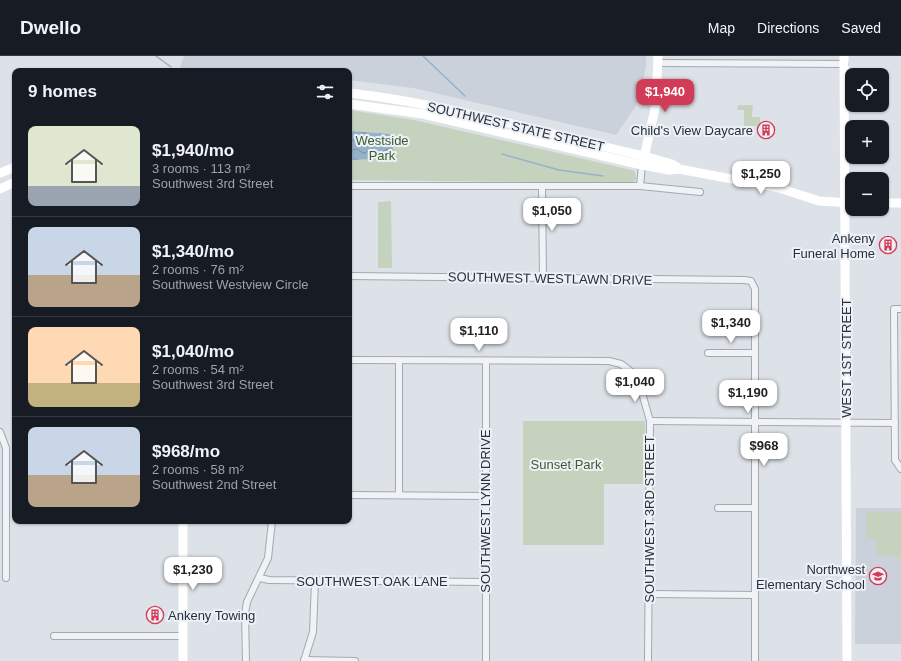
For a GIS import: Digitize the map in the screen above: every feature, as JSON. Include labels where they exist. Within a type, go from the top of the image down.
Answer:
[{"type":"main road","points":[[643,161],[656,104],[658,60]]},
{"type":"main road","name":"WEST 1ST STREET","points":[[845,60],[848,172]]},
{"type":"main road","name":"SOUTHWEST STATE STREET","points":[[352,94],[419,103],[643,161],[669,170],[679,169],[779,188],[819,201],[845,203]]},
{"type":"main road","name":"SOUTHWEST STATE STREET","points":[[352,104],[423,114],[643,161]]},
{"type":"main road","points":[[0,174],[12,168]]},
{"type":"main road","points":[[0,189],[12,183]]},
{"type":"main road","points":[[889,203],[901,203]]},
{"type":"main road","name":"WEST 1ST STREET","points":[[847,661],[846,423],[849,216]]},
{"type":"main road","points":[[183,524],[183,661]]},
{"type":"street","points":[[658,60],[845,60]]},
{"type":"street","points":[[640,186],[643,161]]},
{"type":"street","points":[[352,186],[640,186],[700,192]]},
{"type":"street","points":[[542,186],[543,278]]},
{"type":"street","name":"SOUTHWEST WESTLAWN DRIVE","points":[[352,276],[751,281],[755,289],[755,353]]},
{"type":"street","points":[[901,309],[894,310],[895,460],[901,469]]},
{"type":"street","points":[[708,353],[755,353],[755,661]]},
{"type":"street","points":[[352,360],[486,361]]},
{"type":"street","points":[[399,360],[400,496]]},
{"type":"street","name":"SOUTHWEST 3RD STREET","points":[[486,361],[608,361],[621,364],[630,369],[638,379],[650,421],[648,661]]},
{"type":"street","name":"SOUTHWEST LYNN DRIVE","points":[[486,361],[486,661]]},
{"type":"street","points":[[650,421],[895,423]]},
{"type":"street","points":[[0,432],[6,448],[3,467],[3,534],[6,578]]},
{"type":"street","points":[[352,495],[485,496]]},
{"type":"street","points":[[718,508],[755,508]]},
{"type":"street","points":[[246,661],[245,614],[247,602],[260,578],[268,558],[272,524]]},
{"type":"street","name":"SOUTHWEST OAK LANE","points":[[260,578],[269,580],[315,581],[485,582]]},
{"type":"street","points":[[315,581],[313,632],[304,661],[355,661]]},
{"type":"street","points":[[649,594],[755,594]]},
{"type":"street","points":[[54,636],[183,636]]},
{"type":"shaded area","points":[[184,56],[646,56],[646,66],[642,87],[636,106],[616,135],[413,88],[352,80],[352,68],[180,67]]},
{"type":"shaded area","name":"Northwest Elementary School","points":[[856,508],[901,508],[901,644],[855,644]]},
{"type":"green space","points":[[738,105],[753,105],[752,117],[760,117],[760,126],[744,126],[744,110],[737,110]]},
{"type":"green space","name":"Westside Park","points":[[352,110],[414,120],[635,171],[636,179],[634,182],[352,180]]},
{"type":"green space","name":"Westside Park","points":[[391,201],[392,268],[378,268],[378,202]]},
{"type":"green space","name":"Sunset Park","points":[[523,421],[645,421],[645,484],[604,484],[604,545],[523,545]]},
{"type":"green space","points":[[866,512],[901,512],[901,558],[896,558],[895,555],[877,556],[876,539],[866,538]]},
{"type":"water","points":[[352,131],[390,134],[395,158],[352,160]]},
{"type":"waterway","points":[[156,56],[171,67]]},
{"type":"waterway","points":[[423,56],[465,96]]},
{"type":"waterway","points":[[502,154],[559,170],[603,176]]},
{"type":"place","name":"Child's View Daycare","points":[[766,130]]},
{"type":"place","name":"Ankeny Funeral Home","points":[[888,245]]},
{"type":"place","name":"Northwest Elementary School","points":[[878,576]]},
{"type":"place","name":"Ankeny Towing","points":[[155,615]]}]
